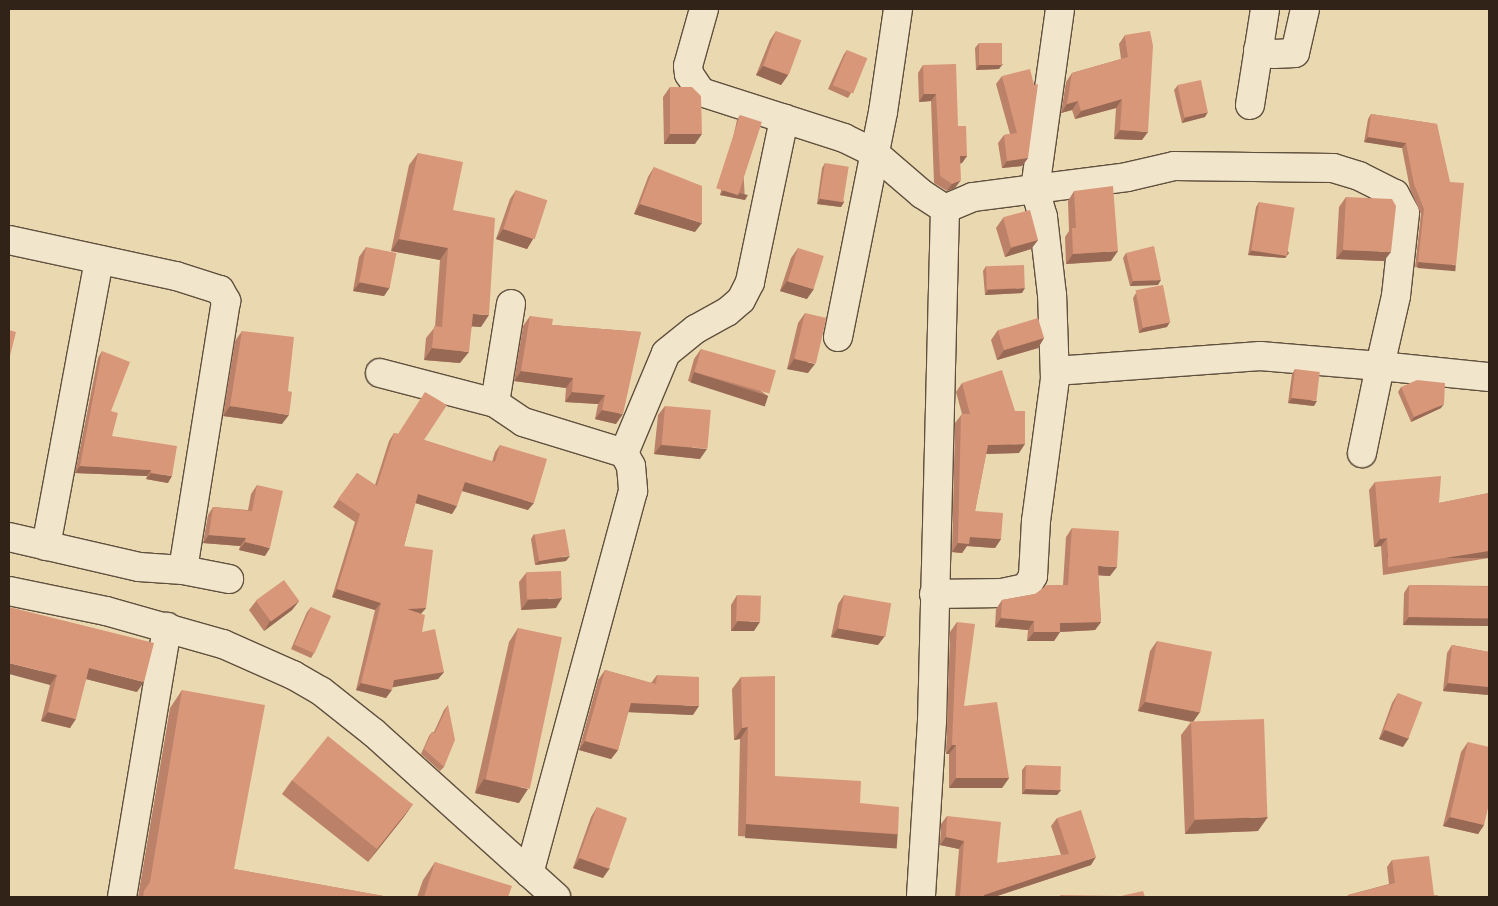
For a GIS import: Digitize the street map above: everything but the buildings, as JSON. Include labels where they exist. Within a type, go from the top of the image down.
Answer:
[{"type":"street","points":[[704,9],[688,66],[693,82],[700,92],[844,138],[873,152],[922,194],[945,209]]},
{"type":"street","points":[[838,337],[873,152],[883,112],[898,9]]},
{"type":"street","points":[[934,594],[1002,592],[1026,588],[1032,576],[1055,371],[1052,296],[1043,217],[1035,189],[1060,9]]},
{"type":"street","points":[[1250,105],[1265,9]]},
{"type":"street","points":[[1258,50],[1279,55],[1295,53],[1305,9]]},
{"type":"street","points":[[624,453],[666,353],[696,329],[727,312],[741,300],[745,291],[784,119]]},
{"type":"street","points":[[945,209],[972,197],[1128,177],[1174,166],[1333,168],[1366,179],[1395,194],[1405,214],[1396,296],[1362,453]]},
{"type":"street","points":[[921,897],[932,721],[945,209]]},
{"type":"street","points":[[9,240],[176,276],[220,290],[226,301],[183,570]]},
{"type":"street","points":[[46,546],[99,260]]},
{"type":"street","points":[[495,402],[511,304]]},
{"type":"street","points":[[1055,371],[1260,356],[1489,377]]},
{"type":"street","points":[[380,373],[495,402],[523,422],[624,453],[632,466],[633,492],[529,873]]},
{"type":"street","points":[[9,537],[139,567],[183,570],[229,579]]},
{"type":"street","points":[[9,592],[167,628],[223,644],[321,691],[374,733],[556,897]]},
{"type":"street","points":[[122,897],[167,628]]}]
